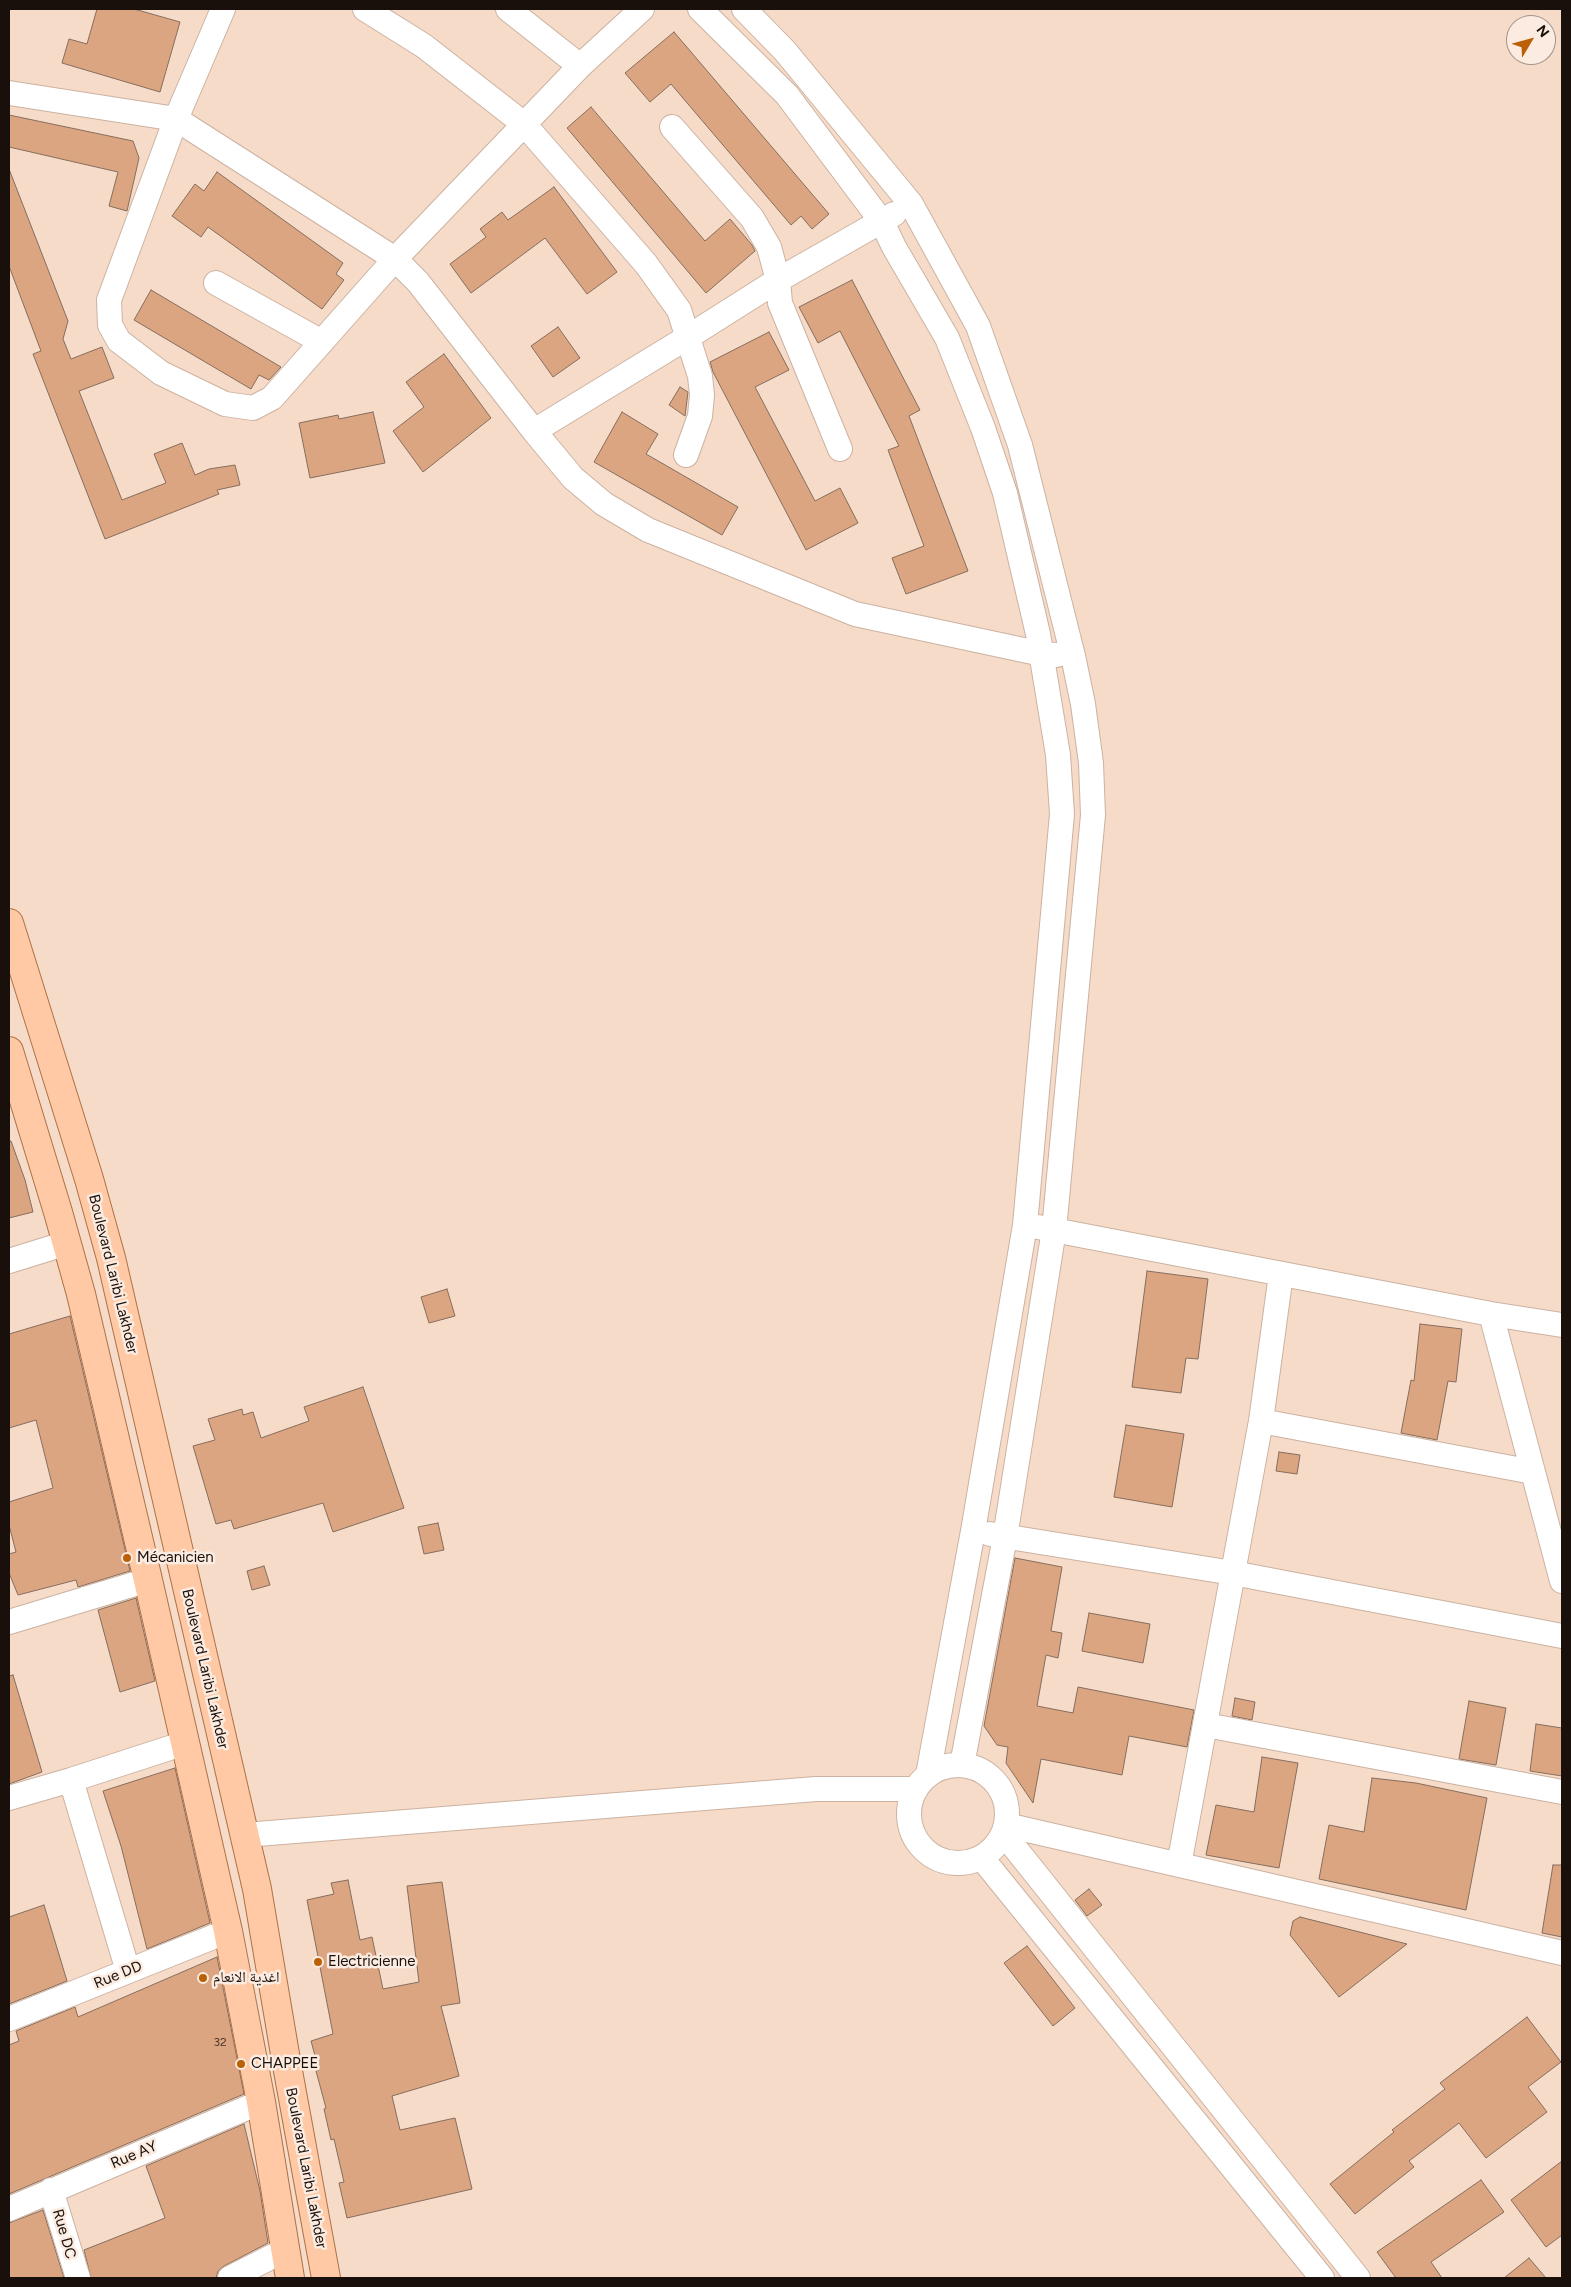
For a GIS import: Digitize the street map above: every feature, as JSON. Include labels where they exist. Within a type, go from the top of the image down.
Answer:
[{"type":"main road","name":"Boulevard Laribi Lakhder","points":[[9,923],[112,1258],[245,1835],[263,1921],[326,2278]]},
{"type":"main road","points":[[9,1051],[16,1101],[67,1243],[81,1294],[148,1580],[228,1931],[261,2102],[290,2278]]},
{"type":"main road","points":[[228,1931],[263,1921]]},
{"type":"street","points":[[223,9],[176,119],[109,300],[110,325],[118,341],[161,374],[225,404],[253,408],[272,398],[395,259],[580,66],[642,9]]},
{"type":"street","points":[[365,9],[424,46],[524,124],[646,264],[679,310],[700,376],[702,394],[700,416],[686,455]]},
{"type":"street","points":[[508,9],[580,66]]},
{"type":"street","points":[[245,1835],[922,1782],[938,1769],[962,1765],[976,1768],[988,1775],[997,1785],[1004,1798],[1007,1811],[1005,1829],[992,1849],[981,1857],[967,1862],[947,1861],[928,1852],[918,1842],[909,1816],[911,1801],[922,1782],[973,1531],[1025,1225],[1062,814],[1058,755],[1042,654],[1005,493],[947,338],[894,247],[882,222],[787,95],[700,9]]},
{"type":"street","points":[[744,9],[786,51],[911,204],[978,326],[1020,445],[1073,656],[1083,704],[1091,762],[1093,816],[1054,1230],[1005,1537],[962,1765]]},
{"type":"street","points":[[9,93],[176,119],[395,259],[418,282],[573,478],[604,504],[648,530],[855,614],[1042,654],[1073,656]]},
{"type":"street","points":[[672,127],[752,218],[769,247],[778,280],[780,304],[840,449]]},
{"type":"street","points":[[534,431],[778,280],[911,204]]},
{"type":"street","points":[[216,283],[322,342]]},
{"type":"street","points":[[1025,1225],[1491,1314],[1562,1325]]},
{"type":"street","points":[[9,1261],[67,1243]]},
{"type":"street","points":[[1179,1865],[1261,1420],[1281,1274]]},
{"type":"street","points":[[1491,1314],[1562,1581]]},
{"type":"street","points":[[1261,1420],[1533,1472]]},
{"type":"street","points":[[973,1531],[1233,1573],[1562,1636]]},
{"type":"street","points":[[9,1620],[148,1580]]},
{"type":"street","points":[[1206,1725],[1562,1792]]},
{"type":"street","points":[[9,1798],[185,1743]]},
{"type":"street","points":[[71,1780],[128,1971]]},
{"type":"street","points":[[1005,1829],[1179,1865],[1562,1953]]},
{"type":"street","points":[[1005,1829],[1358,2278]]},
{"type":"street","points":[[981,1857],[1322,2278]]},
{"type":"street","name":"Rue DD","points":[[9,2019],[228,1931]]},
{"type":"street","name":"Rue AY","points":[[9,2209],[261,2102]]},
{"type":"street","name":"Rue DC","points":[[51,2190],[78,2278]]},
{"type":"street","points":[[230,2278],[285,2250]]},
{"type":"building","points":[[97,9],[134,9],[180,22],[160,92],[62,63],[69,39],[87,44]]},
{"type":"building","points":[[674,32],[829,214],[812,229],[801,216],[791,225],[671,84],[650,102],[625,73]]},
{"type":"building","points":[[591,107],[705,241],[730,219],[752,245],[755,251],[706,293],[567,128]]},
{"type":"building","points":[[9,115],[133,141],[139,158],[127,211],[109,206],[118,172],[9,147]]},
{"type":"building","points":[[9,169],[68,321],[63,339],[71,359],[102,347],[114,378],[79,391],[122,500],[166,483],[154,454],[182,443],[195,475],[209,469],[235,465],[240,485],[217,490],[219,494],[105,539],[33,354],[41,351],[9,266]]},
{"type":"building","points":[[217,172],[343,263],[336,274],[344,280],[322,309],[208,227],[201,237],[172,216],[195,184],[204,191]]},
{"type":"building","points":[[554,187],[617,272],[587,294],[545,238],[471,293],[450,264],[486,237],[480,229],[502,212],[508,220]]},
{"type":"building","points":[[852,280],[920,410],[909,416],[968,571],[906,594],[892,558],[924,546],[888,450],[899,446],[840,331],[818,343],[799,307]]},
{"type":"building","points":[[151,290],[281,367],[269,380],[259,375],[251,389],[134,320]]},
{"type":"building","points":[[558,327],[580,358],[553,377],[531,346]]},
{"type":"building","points":[[769,332],[789,370],[755,387],[815,501],[840,488],[858,523],[806,550],[713,372],[710,362]]},
{"type":"building","points":[[444,354],[491,418],[423,472],[393,431],[424,407],[406,382]]},
{"type":"building","points":[[680,387],[688,392],[685,416],[669,405]]},
{"type":"building","points":[[373,412],[385,463],[310,478],[299,423],[338,415],[339,419]]},
{"type":"building","points":[[622,412],[658,434],[646,454],[738,507],[722,535],[594,462]]},
{"type":"building","points":[[9,1141],[11,1141],[25,1180],[33,1212],[9,1218]]},
{"type":"building","points":[[1147,1271],[1208,1279],[1198,1359],[1186,1358],[1181,1393],[1132,1387]]},
{"type":"building","points":[[447,1289],[455,1316],[429,1323],[421,1297]]},
{"type":"building","points":[[70,1316],[130,1571],[78,1587],[76,1580],[18,1595],[9,1573],[9,1554],[16,1552],[9,1525],[9,1502],[53,1488],[36,1420],[9,1428],[9,1334]]},
{"type":"building","points":[[1420,1324],[1462,1329],[1456,1382],[1448,1381],[1437,1440],[1401,1433],[1411,1380],[1414,1381]]},
{"type":"building","points":[[363,1387],[404,1508],[333,1532],[323,1503],[234,1529],[231,1520],[216,1524],[193,1446],[215,1440],[208,1419],[242,1409],[243,1415],[253,1412],[261,1438],[309,1421],[304,1407]]},
{"type":"building","points":[[1126,1425],[1184,1434],[1172,1507],[1114,1497]]},
{"type":"building","points":[[1279,1452],[1300,1455],[1297,1474],[1276,1471]]},
{"type":"building","points":[[438,1523],[444,1550],[424,1554],[418,1527]]},
{"type":"building","points":[[1015,1558],[1062,1567],[1051,1631],[1062,1633],[1058,1658],[1046,1655],[1037,1706],[1073,1713],[1078,1687],[1194,1710],[1187,1747],[1129,1736],[1122,1775],[1041,1759],[1033,1803],[1006,1763],[1008,1747],[997,1745],[984,1726]]},
{"type":"building","points":[[264,1566],[270,1585],[252,1590],[247,1571]]},
{"type":"building","points":[[136,1598],[155,1681],[120,1692],[98,1610]]},
{"type":"building","points":[[1089,1613],[1150,1624],[1143,1663],[1082,1651]]},
{"type":"building","points":[[13,1675],[42,1772],[9,1784],[9,1676]]},
{"type":"building","points":[[1235,1698],[1255,1702],[1252,1720],[1232,1716]]},
{"type":"building","points":[[1469,1701],[1506,1708],[1496,1765],[1459,1759]]},
{"type":"building","points":[[1536,1724],[1562,1728],[1562,1776],[1530,1771]]},
{"type":"building","points":[[1262,1757],[1298,1763],[1279,1868],[1206,1855],[1216,1805],[1254,1812]]},
{"type":"building","points":[[175,1768],[210,1923],[147,1949],[121,1846],[103,1791]]},
{"type":"building","points":[[1372,1778],[1416,1783],[1487,1798],[1466,1910],[1319,1879],[1329,1825],[1364,1832]]},
{"type":"building","points":[[1553,1865],[1562,1865],[1562,1937],[1542,1933]]},
{"type":"building","points":[[348,1880],[360,1940],[372,1937],[383,1989],[419,1982],[407,1886],[442,1882],[460,2003],[441,2006],[459,2076],[392,2096],[400,2130],[455,2118],[472,2189],[347,2218],[339,2183],[344,2182],[334,2139],[331,2140],[324,2109],[326,2108],[316,2071],[319,2070],[311,2041],[333,2034],[307,1900],[334,1894],[331,1883]]},
{"type":"building","points":[[1089,1889],[1102,1905],[1087,1916],[1075,1900]]},
{"type":"building","points":[[44,1905],[67,1981],[9,2004],[9,1917]]},
{"type":"building","points":[[1300,1917],[1407,1944],[1339,1997],[1290,1935],[1293,1921]]},
{"type":"building","points":[[1027,1946],[1075,2008],[1053,2026],[1004,1963]]},
{"type":"building","points":[[217,1957],[244,2094],[9,2194],[9,2045],[19,2041],[16,2031],[75,2007],[78,2017]]},
{"type":"building","points":[[1527,2017],[1561,2062],[1528,2087],[1547,2112],[1486,2158],[1459,2123],[1409,2161],[1414,2167],[1355,2214],[1330,2184],[1394,2132],[1392,2130],[1445,2089],[1440,2083]]},
{"type":"building","points":[[244,2124],[260,2191],[268,2243],[224,2266],[218,2271],[216,2278],[91,2278],[84,2250],[165,2218],[146,2166]]},
{"type":"building","points":[[1562,2161],[1562,2235],[1546,2247],[1511,2200]]},
{"type":"building","points":[[1481,2180],[1504,2212],[1431,2262],[1442,2278],[1396,2278],[1377,2252]]},
{"type":"building","points":[[43,2210],[64,2278],[9,2278],[9,2223]]},
{"type":"building","points":[[1529,2258],[1546,2278],[1504,2278]]},
{"type":"place","name":"Mécanicien","points":[[127,1558]]},
{"type":"place","name":"Electricienne","points":[[318,1962]]},
{"type":"place","name":"اغذية الانعام","points":[[203,1978]]},
{"type":"place","name":"CHAPPEE","points":[[241,2064]]}]
